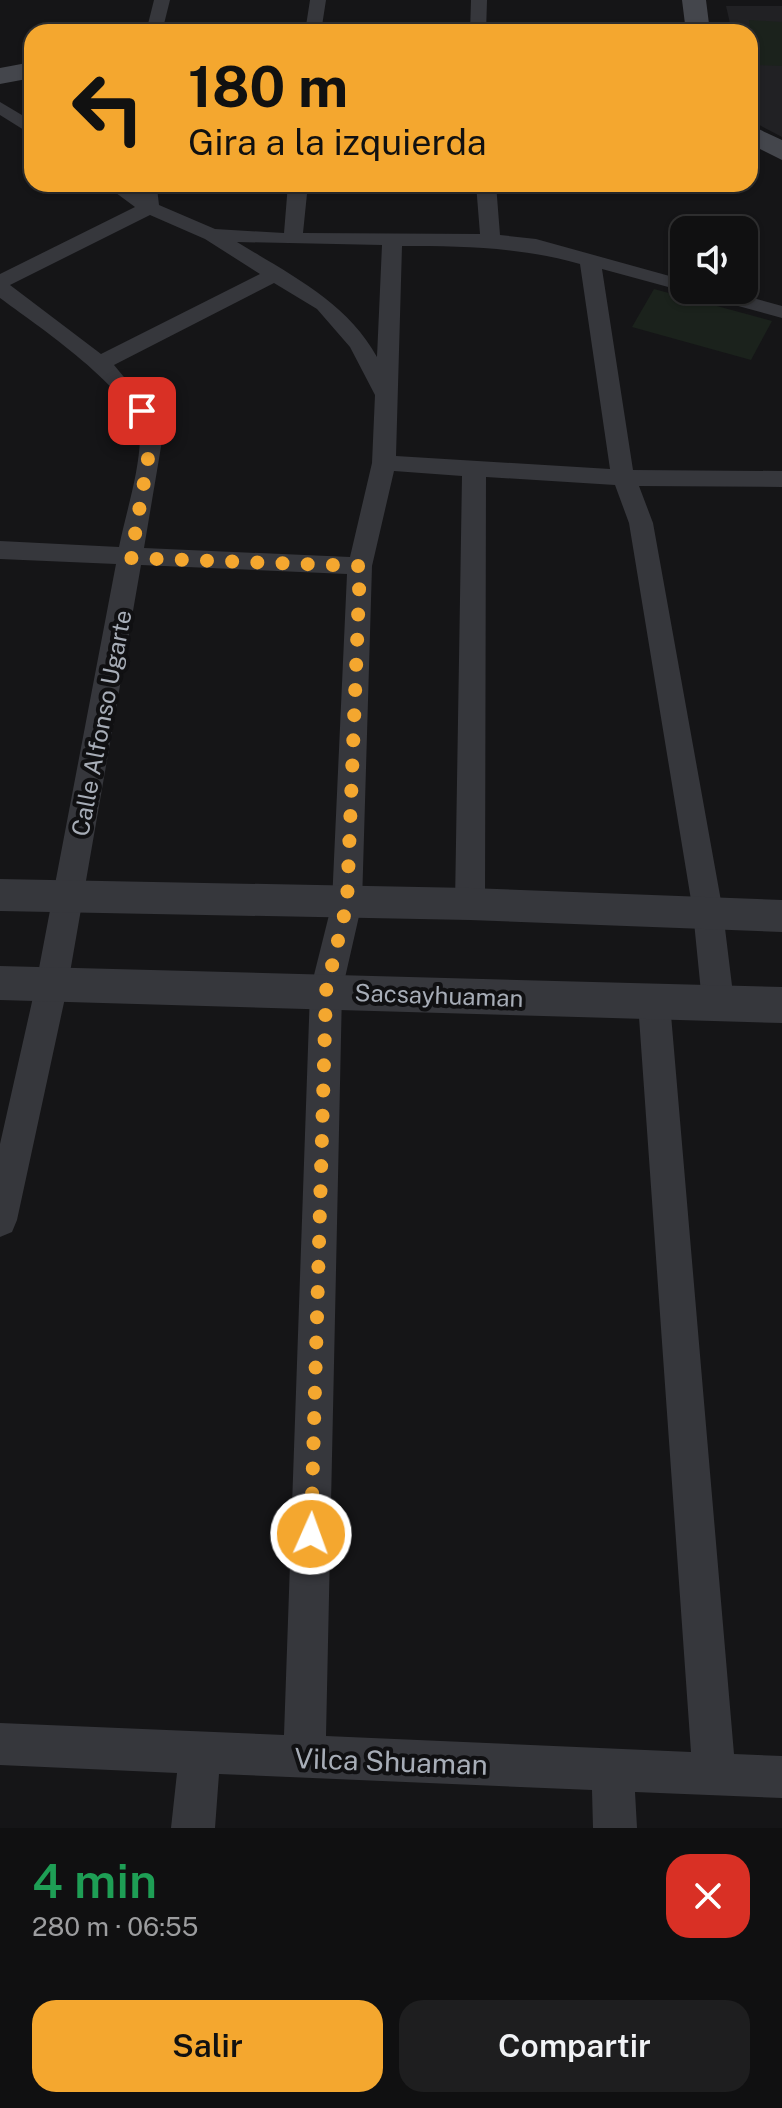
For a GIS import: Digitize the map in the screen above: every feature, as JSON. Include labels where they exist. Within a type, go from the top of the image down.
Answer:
[{"type":"main road","points":[[694,0],[697,24]]},
{"type":"main road","points":[[0,53],[24,49]]},
{"type":"main road","points":[[0,76],[24,72]]},
{"type":"main road","points":[[758,138],[782,152]]},
{"type":"street","points":[[156,24],[162,0]]},
{"type":"street","points":[[314,24],[318,0]]},
{"type":"street","points":[[478,24],[479,0]]},
{"type":"street","points":[[0,107],[24,124]]},
{"type":"street","points":[[126,192],[149,208],[212,235],[324,305],[359,344],[385,393]]},
{"type":"street","points":[[149,208],[150,192]]},
{"type":"street","points":[[293,239],[297,192]]},
{"type":"street","points":[[487,192],[490,240]]},
{"type":"street","points":[[0,285],[149,208]]},
{"type":"street","points":[[212,235],[392,241],[490,240],[536,245],[670,282]]},
{"type":"street","points":[[304,1758],[326,991],[347,903],[360,566],[384,463],[392,241]]},
{"type":"street","points":[[590,260],[624,478],[641,523],[708,912],[718,1002]]},
{"type":"street","points":[[99,364],[275,274]]},
{"type":"street","name":"Calle Alfonso Ugarte","points":[[0,285],[99,364],[142,411],[152,435],[52,984],[0,1220]]},
{"type":"street","points":[[752,304],[782,312]]},
{"type":"street","points":[[384,463],[624,478],[782,479]]},
{"type":"street","points":[[470,904],[474,470]]},
{"type":"street","points":[[0,550],[360,566]]},
{"type":"street","points":[[0,895],[470,904],[782,916]]},
{"type":"street","name":"Sacsayhuaman","points":[[0,983],[782,1005]]},
{"type":"street","points":[[654,1003],[714,1774]]},
{"type":"street","name":"Vilca Shuaman","points":[[0,1744],[782,1777]]},
{"type":"street","points":[[193,1828],[200,1754]]},
{"type":"street","points":[[612,1769],[615,1828]]},
{"type":"shaded area","points":[[726,6],[782,6],[782,137],[758,124],[758,24],[730,24]]},
{"type":"shaded area","points":[[749,20],[782,22],[782,66],[758,65],[758,24],[750,24]]},
{"type":"shaded area","points":[[654,289],[670,293],[670,304],[709,304],[772,321],[751,360],[632,327]]},
{"type":"route","points":[[142,411],[152,435],[131,558],[360,566],[347,903],[326,991],[311,1534]]}]
